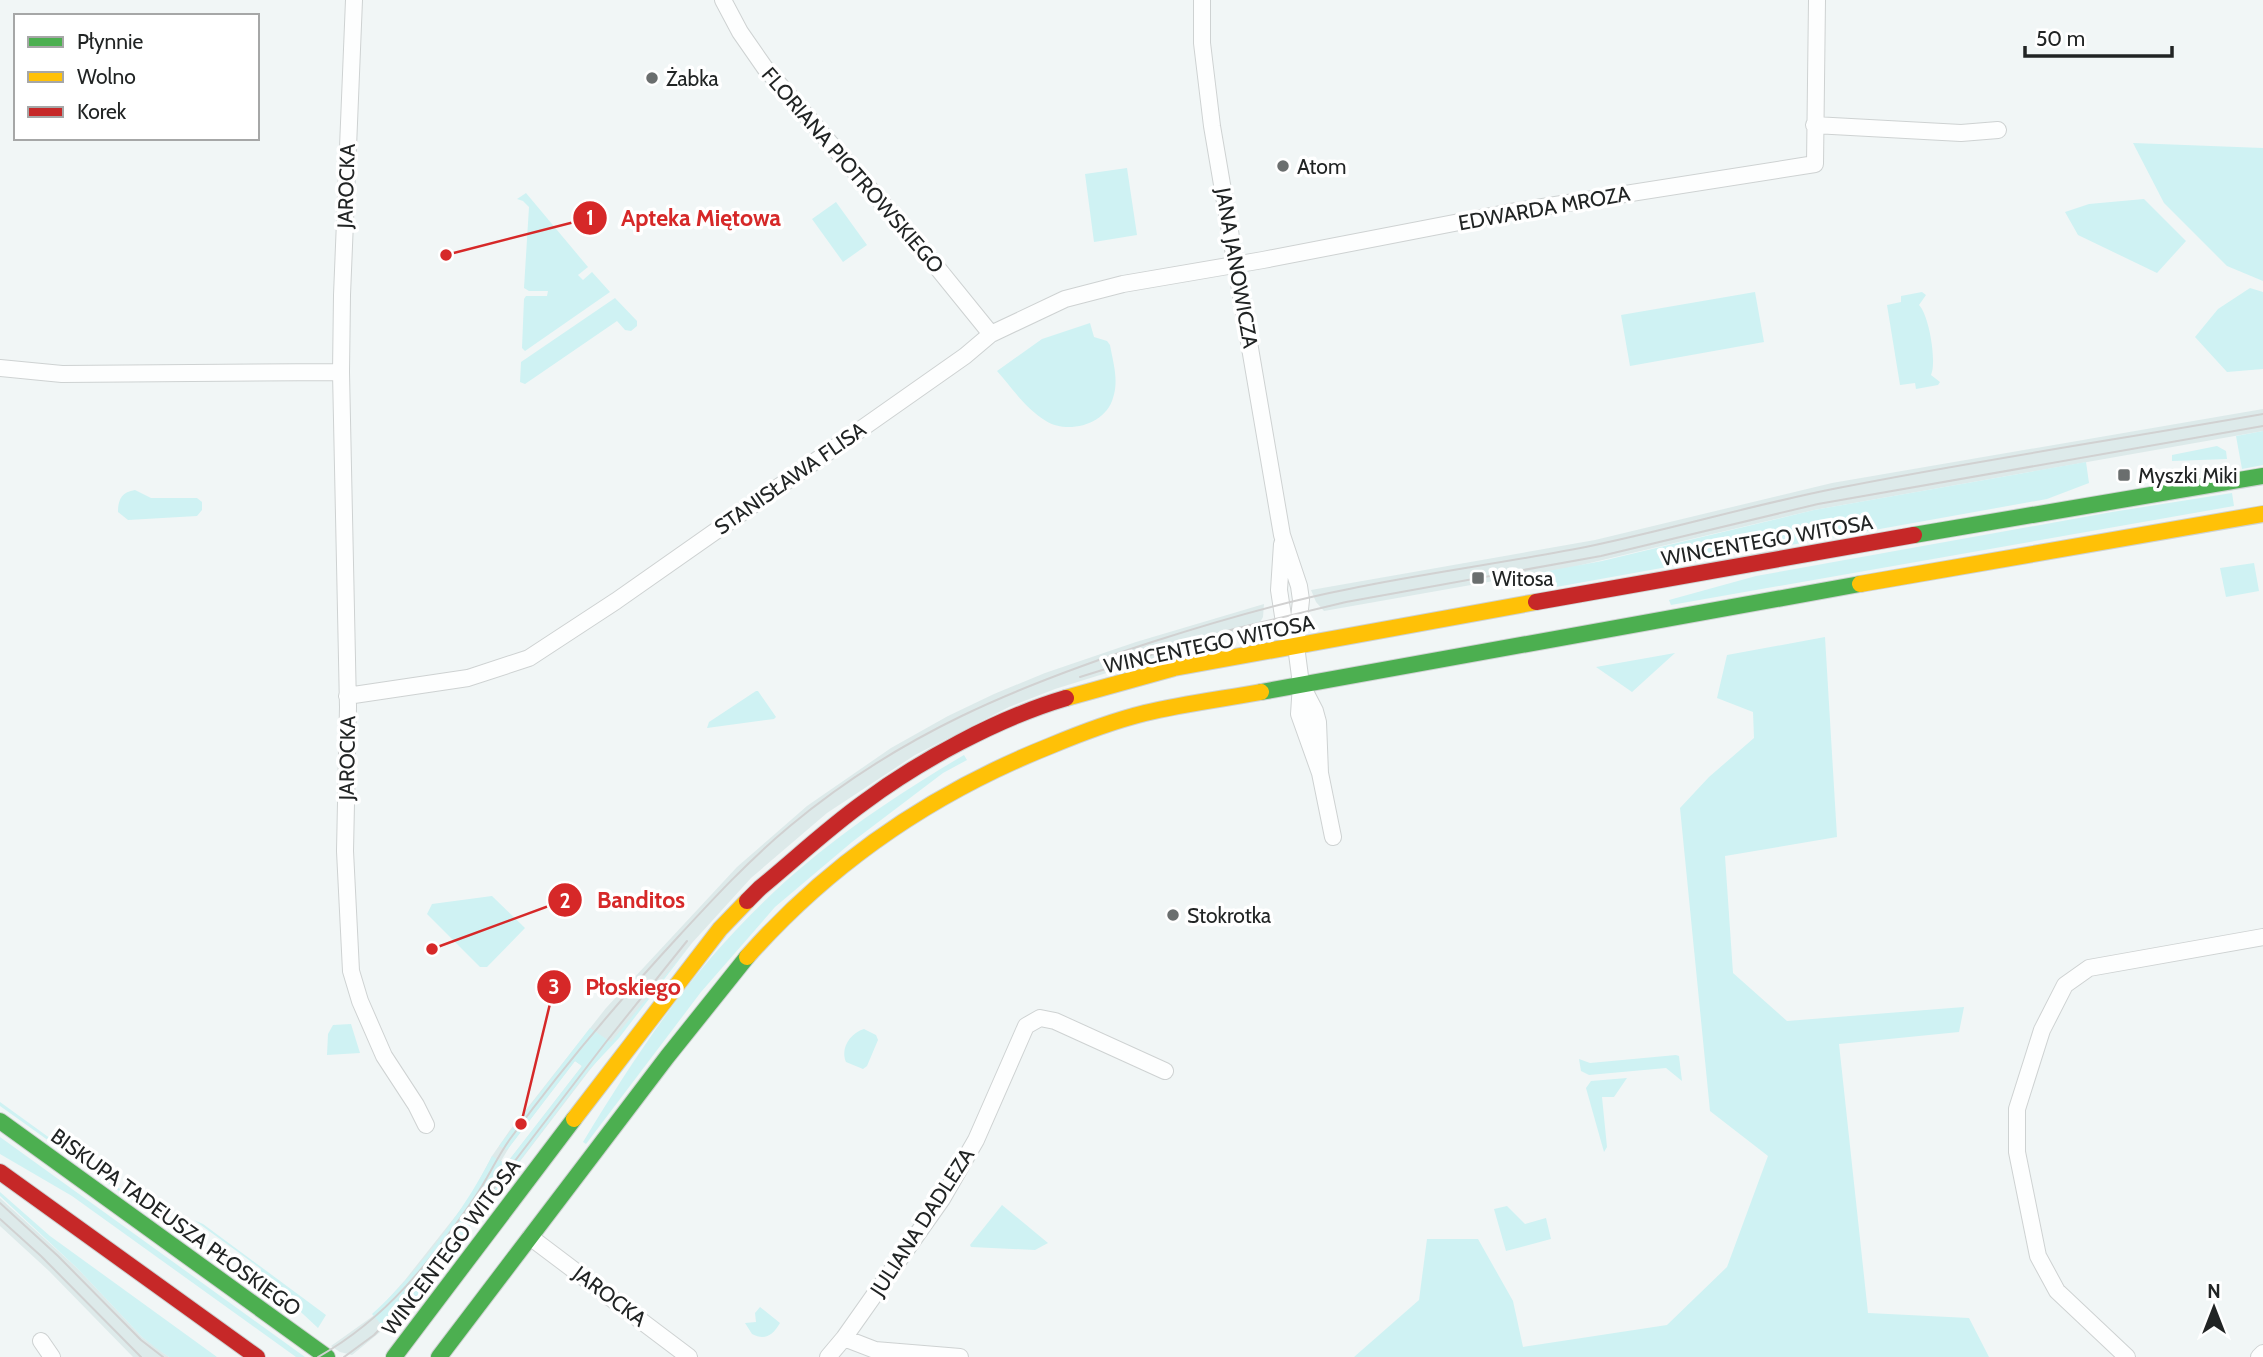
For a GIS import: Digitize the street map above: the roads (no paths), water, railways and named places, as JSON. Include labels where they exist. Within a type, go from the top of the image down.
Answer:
[{"type":"main road","name":"WINCENTEGO WITOSA","points":[[394,1357],[720,929],[760,888],[863,803],[923,763],[985,731],[1055,701],[1174,668],[1735,566],[2263,476]]},
{"type":"main road","points":[[439,1357],[708,1004],[762,940],[848,859],[917,811],[970,781],[1069,736],[1145,713],[1894,577],[2263,514]]},
{"type":"main road","name":"BISKUPA TADEUSZA PŁOSKIEGO","points":[[0,1121],[327,1357]]},
{"type":"main road","points":[[0,1172],[257,1357]]},
{"type":"street","name":"JAROCKA","points":[[354,0],[341,372],[347,696],[345,851],[351,971],[360,1001],[384,1056],[426,1125]]},
{"type":"street","name":"FLORIANA PIOTROWSKIEGO","points":[[723,0],[740,32],[765,68],[927,255],[991,334]]},
{"type":"street","name":"JANA JANOWICZA","points":[[1202,0],[1202,43],[1210,112],[1282,535],[1279,590],[1283,616],[1296,646],[1301,684],[1318,722],[1320,774],[1333,837]]},
{"type":"street","name":"EDWARDA MROZA","points":[[1236,265],[1511,212],[1815,164],[1817,0]]},
{"type":"street","points":[[1814,125],[1961,133],[1998,130]]},
{"type":"street","name":"STANISŁAWA FLISA","points":[[347,696],[468,678],[529,658],[596,615],[965,356],[991,334],[1065,299],[1122,284],[1236,265]]},
{"type":"street","points":[[0,368],[62,374],[341,372]]},
{"type":"street","points":[[2127,1357],[2057,1291],[2038,1256],[2017,1152],[2017,1109],[2042,1030],[2065,985],[2089,968],[2263,937]]},
{"type":"street","name":"JULIANA DADLEZA","points":[[828,1357],[942,1199],[976,1140],[1026,1026],[1040,1018],[1055,1021],[1165,1071]]},
{"type":"street","name":"JAROCKA","points":[[530,1237],[689,1357]]},
{"type":"street","points":[[844,1338],[875,1350],[960,1357]]},
{"type":"street","points":[[40,1341],[52,1357]]},
{"type":"street","points":[[2259,1357],[2263,1353]]},
{"type":"tram line","points":[[318,1357],[365,1325],[406,1286],[442,1243],[475,1197],[510,1139],[550,1087],[633,986],[732,880],[775,839],[832,793],[917,739],[962,716],[1007,695],[1102,659],[1250,612],[1299,600],[1595,545],[1838,488],[2263,414]]},
{"type":"tram line","points":[[1080,677],[1234,629],[1346,602],[1601,556],[1818,504],[2263,426]]},
{"type":"tram line","points":[[478,1209],[687,941]]},
{"type":"tram line","points":[[0,1203],[58,1256],[141,1340],[163,1357]]},
{"type":"tram line","points":[[0,1219],[41,1256],[141,1357]]},
{"type":"tram line","points":[[344,1357],[374,1335],[403,1305]]},
{"type":"place","name":"Żabka","points":[[652,78]]},
{"type":"place","name":"Atom","points":[[1283,166]]},
{"type":"place","name":"Apteka Miętowa","points":[[446,255]]},
{"type":"place","name":"Myszki Miki","points":[[2124,475]]},
{"type":"place","name":"Witosa","points":[[1478,578]]},
{"type":"place","name":"Stokrotka","points":[[1173,915]]},
{"type":"place","name":"Banditos","points":[[432,949]]},
{"type":"place","name":"Płoskiego","points":[[521,1124]]}]
